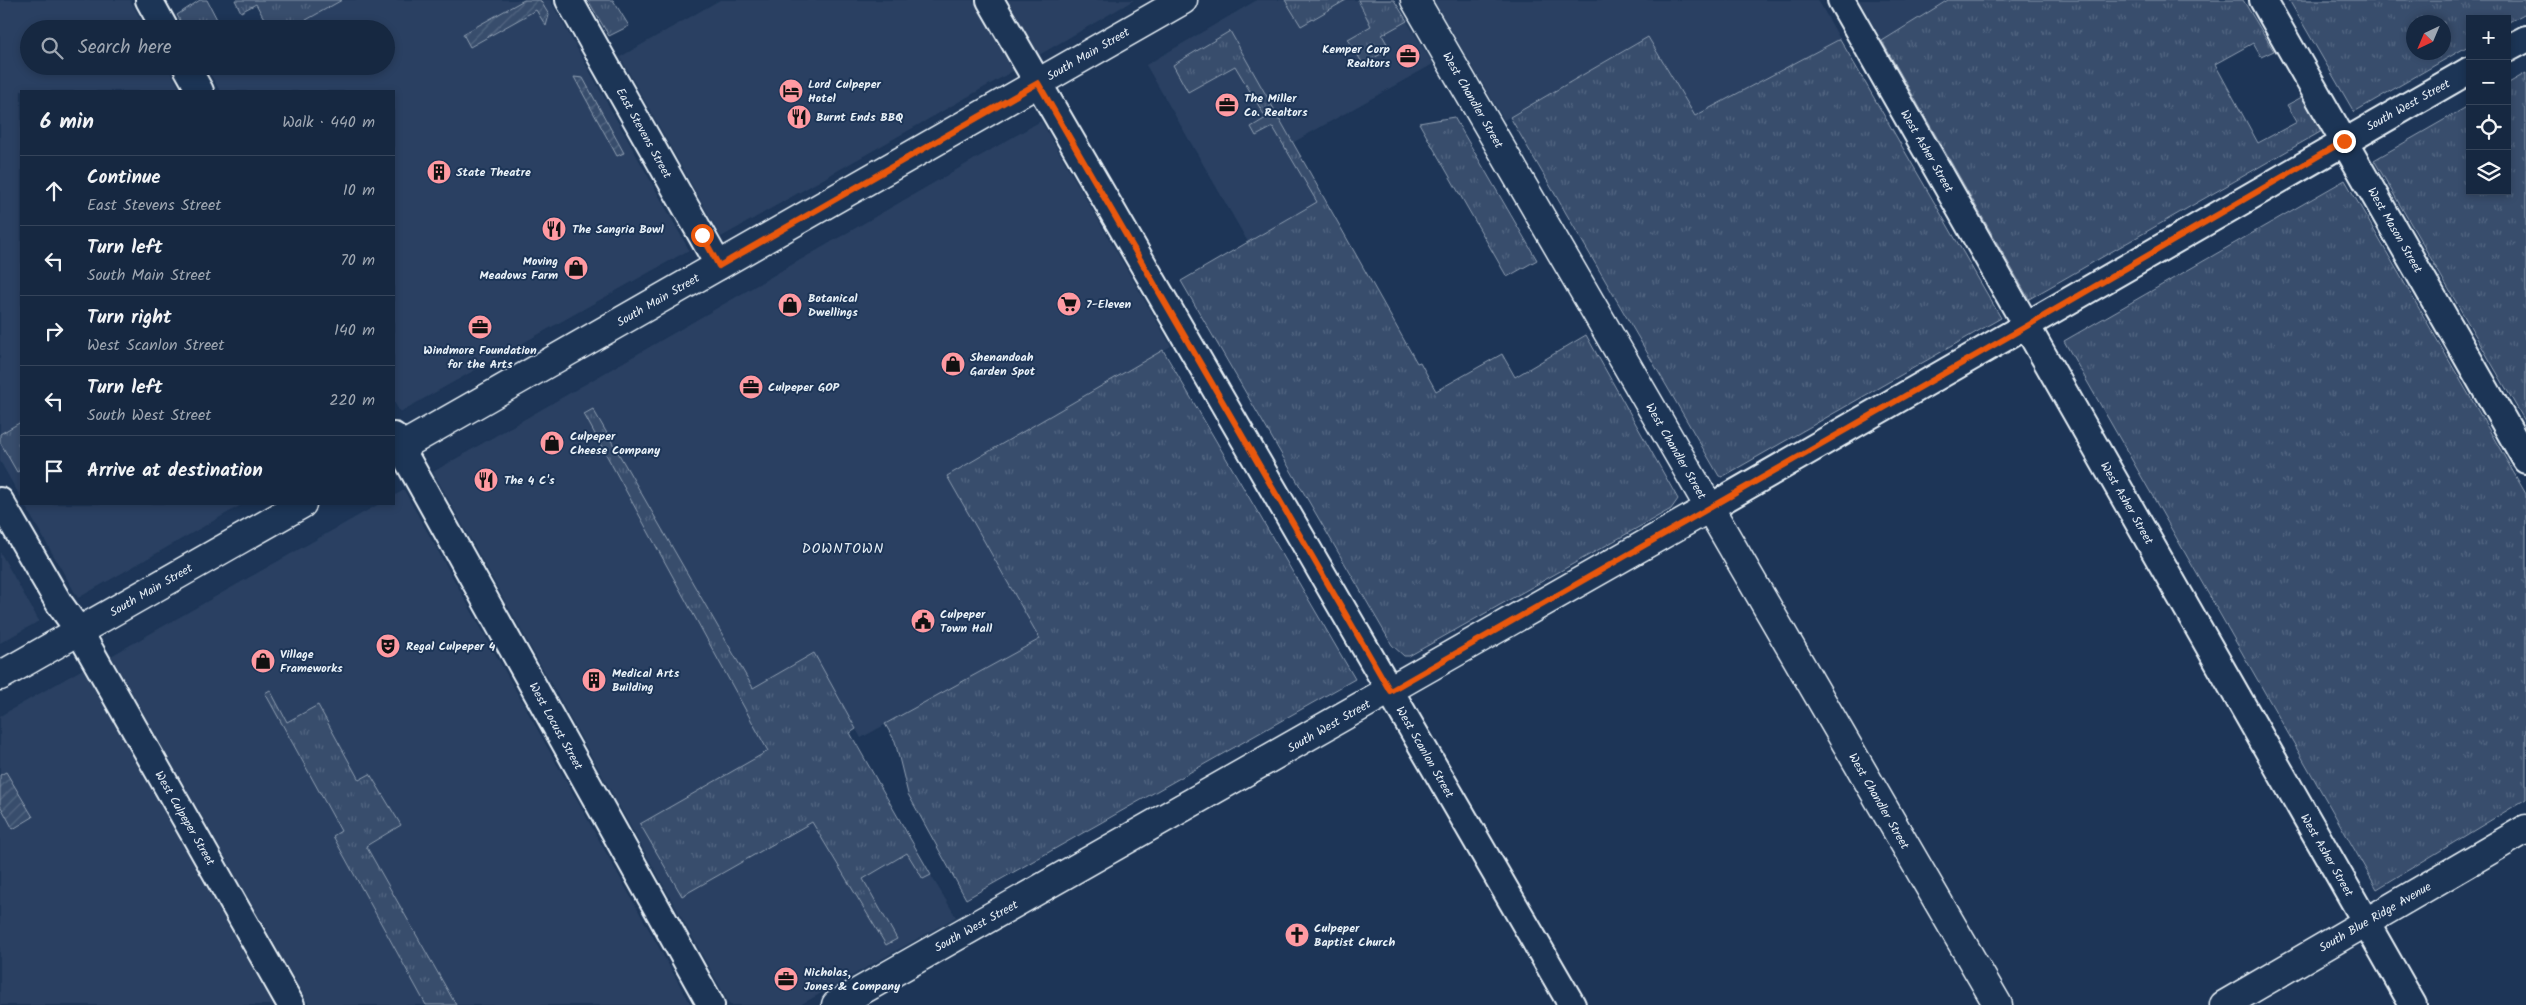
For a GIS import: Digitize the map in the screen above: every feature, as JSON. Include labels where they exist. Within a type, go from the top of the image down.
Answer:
[{"type":"street","points":[[149,0],[160,20]]},
{"type":"street","name":"East Stevens Street","points":[[570,0],[719,266]]},
{"type":"street","name":"West Scanlon Street","points":[[990,0],[1572,1005]]},
{"type":"street","name":"South Main Street","points":[[396,445],[719,266],[1183,0]]},
{"type":"street","name":"West Chandler Street","points":[[1415,0],[1998,1005]]},
{"type":"street","name":"West Asher Street","points":[[1841,0],[2414,1005]]},
{"type":"street","name":"West Mason Street","points":[[2263,0],[2526,460]]},
{"type":"street","points":[[2511,47],[2526,39]]},
{"type":"street","name":"South West Street","points":[[836,1005],[1390,691],[2466,72]]},
{"type":"street","points":[[191,75],[199,90]]},
{"type":"street","name":"West Locust Street","points":[[396,445],[711,1005]]},
{"type":"street","name":"West Culpeper Street","points":[[0,501],[59,603],[79,631],[292,1005]]},
{"type":"street","name":"South Main Street","points":[[0,676],[300,505]]},
{"type":"street","name":"South Blue Ridge Avenue","points":[[2224,1005],[2526,829]]},
{"type":"shaded area","points":[[0,0],[130,0],[141,20],[20,20],[20,75],[172,75],[180,90],[20,90],[20,496],[0,461]]},
{"type":"shaded area","points":[[342,0],[550,0],[689,250],[400,412],[395,404],[395,90],[219,90],[211,75],[395,75],[395,20],[306,20]]},
{"type":"shaded area","points":[[720,0],[973,0],[1013,71],[721,237],[620,57]]},
{"type":"shaded area","points":[[1008,0],[1134,0],[1039,55]]},
{"type":"shaded area","points":[[1257,0],[1394,0],[1433,64],[1285,147],[1317,202],[1248,242],[1146,65]]},
{"type":"shaded area","points":[[1433,0],[1818,0],[1840,39],[1695,116],[1648,37],[1504,120]]},
{"type":"shaded area","points":[[1859,0],[1948,0],[1882,41]]},
{"type":"shaded area","points":[[1041,121],[1171,346],[947,476],[1040,639],[861,738],[814,653],[746,693],[909,839],[956,917],[800,1005],[730,1005],[433,472]]},
{"type":"shaded area","points":[[404,490],[691,1005],[309,1005],[111,656],[377,505],[395,505],[395,495]]},
{"type":"shaded area","points":[[25,505],[241,505],[78,598]]},
{"type":"shaded area","points":[[0,552],[39,621],[0,643]]},
{"type":"shaded area","points":[[83,669],[273,1005],[0,1005],[0,716]]},
{"type":"green space","points":[[200,0],[207,0],[217,20],[180,20],[177,15]]},
{"type":"green space","points":[[235,0],[342,0],[306,20],[265,20],[256,4],[241,12]]},
{"type":"green space","points":[[524,0],[540,0],[549,15],[546,26],[536,10],[470,47],[463,34]]},
{"type":"green space","points":[[588,0],[613,0],[629,26],[609,36]]},
{"type":"green space","points":[[1285,0],[1346,0],[1301,26]]},
{"type":"green space","points":[[1358,0],[1394,0],[1407,21],[1382,35],[1390,49],[1363,64],[1348,39],[1371,26]]},
{"type":"green space","points":[[1948,0],[2243,0],[2274,51],[2261,57],[2253,43],[2215,64],[2258,143],[2297,122],[2287,105],[2302,97],[2322,131],[2029,299],[1882,41]]},
{"type":"green space","points":[[2289,0],[2526,0],[2526,13],[2511,21],[2511,15],[2466,15],[2466,47],[2451,56],[2451,15],[2406,15],[2406,60],[2444,60],[2354,112]]},
{"type":"green space","points":[[1230,31],[1417,363],[1420,362],[1436,391],[1502,354],[1515,377],[1586,335],[1678,499],[1671,509],[1409,656],[1404,656],[1392,645],[1181,281],[1317,202],[1273,127],[1256,136],[1251,127],[1266,118],[1235,66],[1188,92],[1173,65]]},
{"type":"green space","points":[[1648,37],[1695,116],[1840,39],[2001,318],[1722,477],[1719,476],[1510,117]]},
{"type":"green space","points":[[2526,73],[2526,423],[2374,160],[2466,107],[2466,195],[2511,195],[2511,82]]},
{"type":"green space","points":[[574,77],[583,78],[624,153],[617,156]]},
{"type":"green space","points":[[1454,117],[1537,260],[1507,277],[1419,123]]},
{"type":"green space","points":[[2345,180],[2526,494],[2526,799],[2377,889],[2064,341]]},
{"type":"green space","points":[[1163,350],[1355,679],[966,899],[908,794],[895,741],[885,724],[1040,639],[947,476]]},
{"type":"green space","points":[[593,409],[753,688],[814,653],[856,729],[850,733],[931,875],[923,879],[907,853],[863,879],[897,939],[886,945],[812,822],[682,896],[640,824],[768,751],[584,414]]},
{"type":"green space","points":[[20,423],[20,470],[17,472],[0,442],[0,434]]},
{"type":"green space","points":[[270,690],[287,722],[318,705],[359,780],[370,774],[401,825],[366,846],[456,1005],[426,1005],[333,836],[341,831],[265,693]]},
{"type":"green space","points":[[6,772],[33,817],[13,829],[0,805],[0,775]]},
{"type":"place","name":"Kemper Corp Realtors","points":[[1408,56]]},
{"type":"place","name":"Lord Culpeper Hotel","points":[[791,91]]},
{"type":"place","name":"The Miller Co. Realtors","points":[[1227,105]]},
{"type":"place","name":"Burnt Ends BBQ","points":[[799,117]]},
{"type":"place","name":"State Theatre","points":[[439,172]]},
{"type":"place","name":"The Sangria Bowl","points":[[554,229]]},
{"type":"place","name":"Moving Meadows Farm","points":[[576,268]]},
{"type":"place","name":"7-Eleven","points":[[1069,304]]},
{"type":"place","name":"Botanical Dwellings","points":[[790,305]]},
{"type":"place","name":"Windmore Foundation for the Arts","points":[[480,327]]},
{"type":"place","name":"Shenandoah Garden Spot","points":[[953,364]]},
{"type":"place","name":"Culpeper GOP","points":[[751,387]]},
{"type":"place","name":"Culpeper Cheese Company","points":[[552,443]]},
{"type":"place","name":"The 4 C's","points":[[486,480]]},
{"type":"place","name":"Culpeper Town Hall","points":[[923,621]]},
{"type":"place","name":"Regal Culpeper 4","points":[[388,646]]},
{"type":"place","name":"Village Frameworks","points":[[263,661]]},
{"type":"place","name":"Medical Arts Building","points":[[594,680]]},
{"type":"place","name":"Culpeper Baptist Church","points":[[1297,935]]},
{"type":"place","name":"Nicholas, Jones & Company","points":[[786,979]]},
{"type":"district","name":"DOWNTOWN","points":[[843,548]]},
{"type":"route","points":[[702,235],[719,266],[1038,83],[1390,691],[2027,326],[2344,141]]}]
